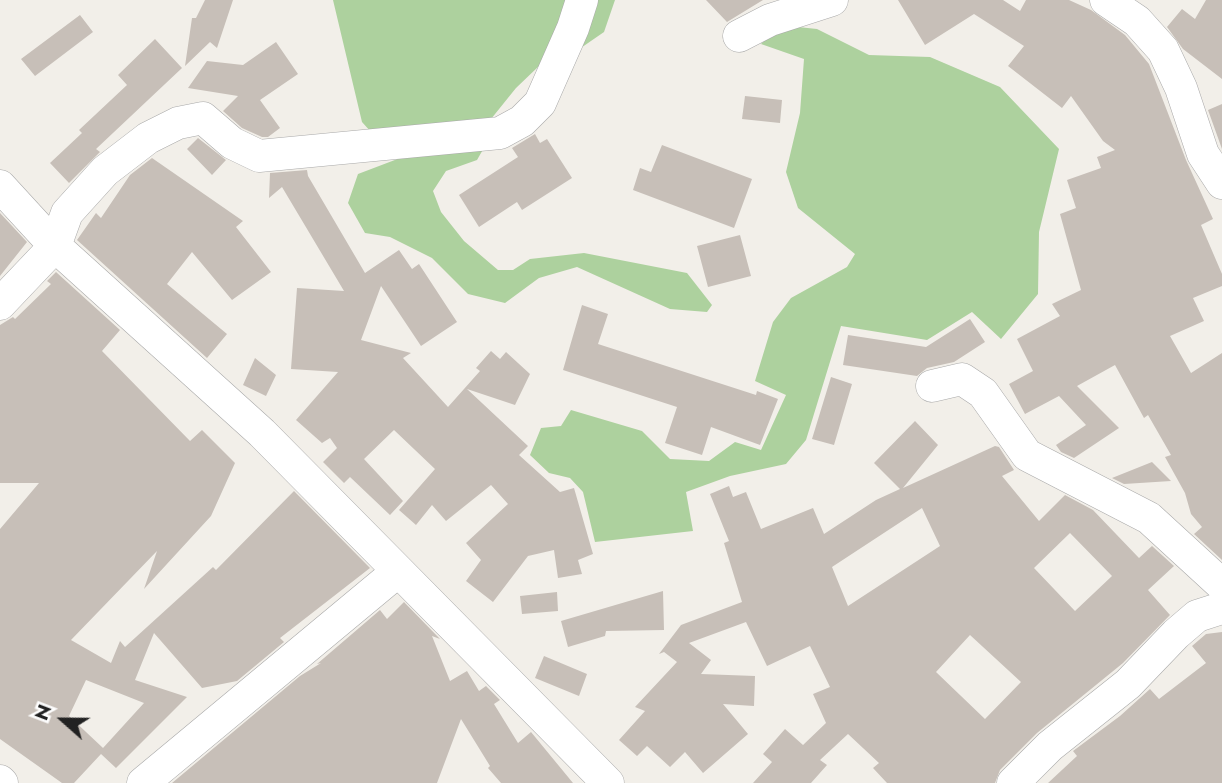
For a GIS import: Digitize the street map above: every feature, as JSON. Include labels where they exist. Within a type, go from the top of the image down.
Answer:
[{"type":"street","points":[[0,304],[55,246],[67,214],[105,172],[148,138],[193,118],[212,122],[232,143],[259,156],[500,133],[522,121],[540,103],[573,28],[582,0]]},
{"type":"street","points":[[738,36],[770,20],[832,0]]},
{"type":"street","points":[[1106,0],[1137,21],[1163,50],[1181,88],[1203,153],[1222,183]]},
{"type":"street","points":[[0,186],[55,246],[262,433],[608,783]]},
{"type":"street","points":[[932,386],[962,379],[984,393],[1027,455],[1149,518],[1222,585]]},
{"type":"street","points":[[144,783],[397,572]]},
{"type":"street","points":[[1013,783],[1050,746],[1128,684],[1197,616],[1222,608]]},
{"type":"green space","points":[[333,0],[572,0],[539,66],[516,88],[491,119],[371,132],[362,122]]},
{"type":"green space","points":[[594,0],[615,0],[604,32],[575,52]]},
{"type":"green space","points":[[779,25],[817,29],[869,55],[930,57],[1000,87],[1059,149],[1039,232],[1038,294],[1001,339],[972,312],[927,340],[841,326],[806,440],[786,464],[730,476],[686,492],[693,531],[595,542],[583,492],[570,478],[549,473],[530,455],[541,428],[561,426],[571,410],[642,431],[670,459],[709,461],[735,442],[761,450],[786,395],[755,381],[773,322],[791,298],[847,267],[855,254],[798,208],[786,172],[800,113],[804,59],[761,44]]},
{"type":"green space","points":[[485,146],[477,160],[446,171],[433,191],[441,212],[464,241],[498,270],[513,270],[530,259],[584,253],[687,273],[712,305],[707,312],[670,309],[577,267],[539,278],[505,303],[468,294],[432,258],[390,237],[365,233],[348,203],[358,174],[408,155]]},
{"type":"building","points":[[205,0],[233,0],[217,48],[210,42],[185,66],[192,18],[196,18]]},
{"type":"building","points":[[706,0],[763,0],[727,22]]},
{"type":"building","points":[[898,0],[1003,0],[1020,11],[1026,0],[1069,0],[1091,10],[1125,35],[1149,64],[1186,160],[1213,219],[1201,225],[1222,274],[1222,286],[1193,298],[1204,321],[1170,336],[1191,373],[1222,353],[1222,560],[1194,534],[1202,527],[1191,514],[1185,493],[1165,457],[1171,455],[1148,415],[1144,418],[1115,365],[1077,386],[1119,428],[1074,458],[1061,452],[1056,445],[1086,425],[1059,396],[1025,414],[1009,384],[1033,371],[1017,339],[1060,316],[1052,304],[1081,290],[1060,214],[1076,208],[1067,180],[1101,168],[1097,157],[1115,150],[1103,141],[1071,96],[1062,108],[1008,66],[1024,46],[974,14],[925,45]]},
{"type":"building","points":[[1206,0],[1222,0],[1222,79],[1183,49],[1167,27],[1182,9],[1195,19]]},
{"type":"building","points":[[80,15],[93,32],[35,76],[21,59]]},
{"type":"building","points":[[155,39],[182,68],[96,149],[100,152],[69,183],[50,163],[82,133],[79,130],[127,85],[118,75]]},
{"type":"building","points":[[276,42],[298,74],[260,100],[280,128],[268,137],[242,128],[223,111],[238,96],[188,88],[207,61],[243,65]]},
{"type":"building","points":[[745,96],[782,100],[780,123],[742,119]]},
{"type":"building","points":[[1222,104],[1222,149],[1208,110]]},
{"type":"building","points":[[535,134],[540,143],[547,139],[572,178],[522,210],[517,202],[479,227],[459,195],[518,157],[512,148]]},
{"type":"building","points":[[198,138],[226,160],[212,175],[187,149]]},
{"type":"building","points":[[662,145],[752,179],[734,228],[633,190],[640,168],[651,172]]},
{"type":"building","points":[[152,158],[243,221],[236,227],[271,272],[232,300],[192,252],[167,284],[227,334],[207,358],[77,240],[96,213],[101,218],[130,175]]},
{"type":"building","points":[[307,170],[365,273],[399,250],[412,269],[419,264],[457,322],[421,346],[381,286],[361,340],[411,353],[403,358],[448,407],[480,371],[476,368],[491,351],[500,359],[506,352],[530,374],[515,405],[467,389],[528,446],[519,455],[560,492],[574,488],[593,554],[578,560],[582,574],[558,578],[554,550],[528,556],[493,602],[466,581],[481,560],[466,543],[508,504],[491,485],[446,521],[432,505],[416,525],[399,510],[435,469],[394,430],[364,459],[403,501],[390,515],[350,477],[344,483],[323,462],[337,448],[330,438],[322,443],[296,420],[338,372],[291,369],[297,288],[344,291],[282,187],[269,198],[270,173]]},
{"type":"building","points":[[0,213],[27,242],[0,276]]},
{"type":"building","points":[[740,235],[751,276],[708,287],[697,246]]},
{"type":"building","points":[[56,272],[120,330],[102,351],[190,441],[202,430],[235,463],[211,516],[144,589],[157,551],[71,640],[111,663],[120,641],[125,647],[213,567],[216,570],[294,491],[370,568],[280,638],[284,642],[237,681],[202,688],[154,633],[135,680],[187,697],[116,768],[101,754],[74,783],[62,783],[0,739],[0,529],[39,483],[0,483],[0,325],[13,317],[15,319],[51,284],[47,281]],"holes":[[[86,680],[144,703],[103,748],[69,716]]]},
{"type":"building","points":[[582,305],[608,314],[598,344],[756,395],[757,391],[778,399],[760,445],[711,427],[702,455],[665,443],[677,407],[563,370]]},
{"type":"building","points":[[970,319],[985,342],[954,362],[927,368],[917,376],[843,365],[848,335],[926,347]]},
{"type":"building","points":[[255,358],[276,375],[266,396],[243,385]]},
{"type":"building","points":[[831,377],[852,384],[834,445],[812,439]]},
{"type":"building","points":[[915,421],[938,445],[903,488],[995,446],[999,447],[1014,470],[1002,476],[1039,521],[1065,495],[1093,510],[1139,558],[1152,546],[1174,566],[1148,590],[1170,615],[1123,663],[1037,733],[1000,770],[995,783],[887,783],[873,768],[879,763],[848,734],[820,760],[827,765],[811,783],[753,783],[772,762],[763,754],[785,729],[803,745],[826,723],[813,694],[830,687],[810,646],[767,666],[746,622],[689,643],[711,660],[701,674],[755,676],[754,706],[723,704],[748,734],[703,773],[685,752],[670,767],[647,746],[637,756],[619,740],[645,711],[635,707],[677,662],[664,652],[659,654],[681,625],[742,602],[724,543],[729,541],[710,494],[729,486],[733,497],[746,492],[761,529],[813,508],[824,534],[876,500],[900,489],[874,463]],"holes":[[[922,508],[940,546],[848,606],[832,567]],[[1070,533],[1112,576],[1075,611],[1034,568]],[[970,635],[1021,682],[985,719],[936,672]]]},
{"type":"building","points":[[1152,462],[1171,481],[1124,484],[1112,478]]},
{"type":"building","points":[[663,591],[664,630],[606,631],[605,636],[568,647],[561,621]]},
{"type":"building","points":[[557,592],[558,611],[522,614],[520,596]]},
{"type":"building","points":[[404,602],[440,639],[432,636],[450,681],[467,671],[479,691],[486,686],[500,700],[494,704],[518,743],[531,732],[573,783],[501,783],[488,768],[490,766],[461,719],[437,783],[172,783],[300,676],[321,663],[317,664],[380,610],[387,619]]},
{"type":"building","points":[[1222,632],[1222,783],[1048,783],[1077,756],[1073,751],[1120,716],[1150,689],[1159,699],[1206,663],[1192,646],[1206,634]]},
{"type":"building","points":[[544,656],[587,674],[579,696],[535,678]]}]
